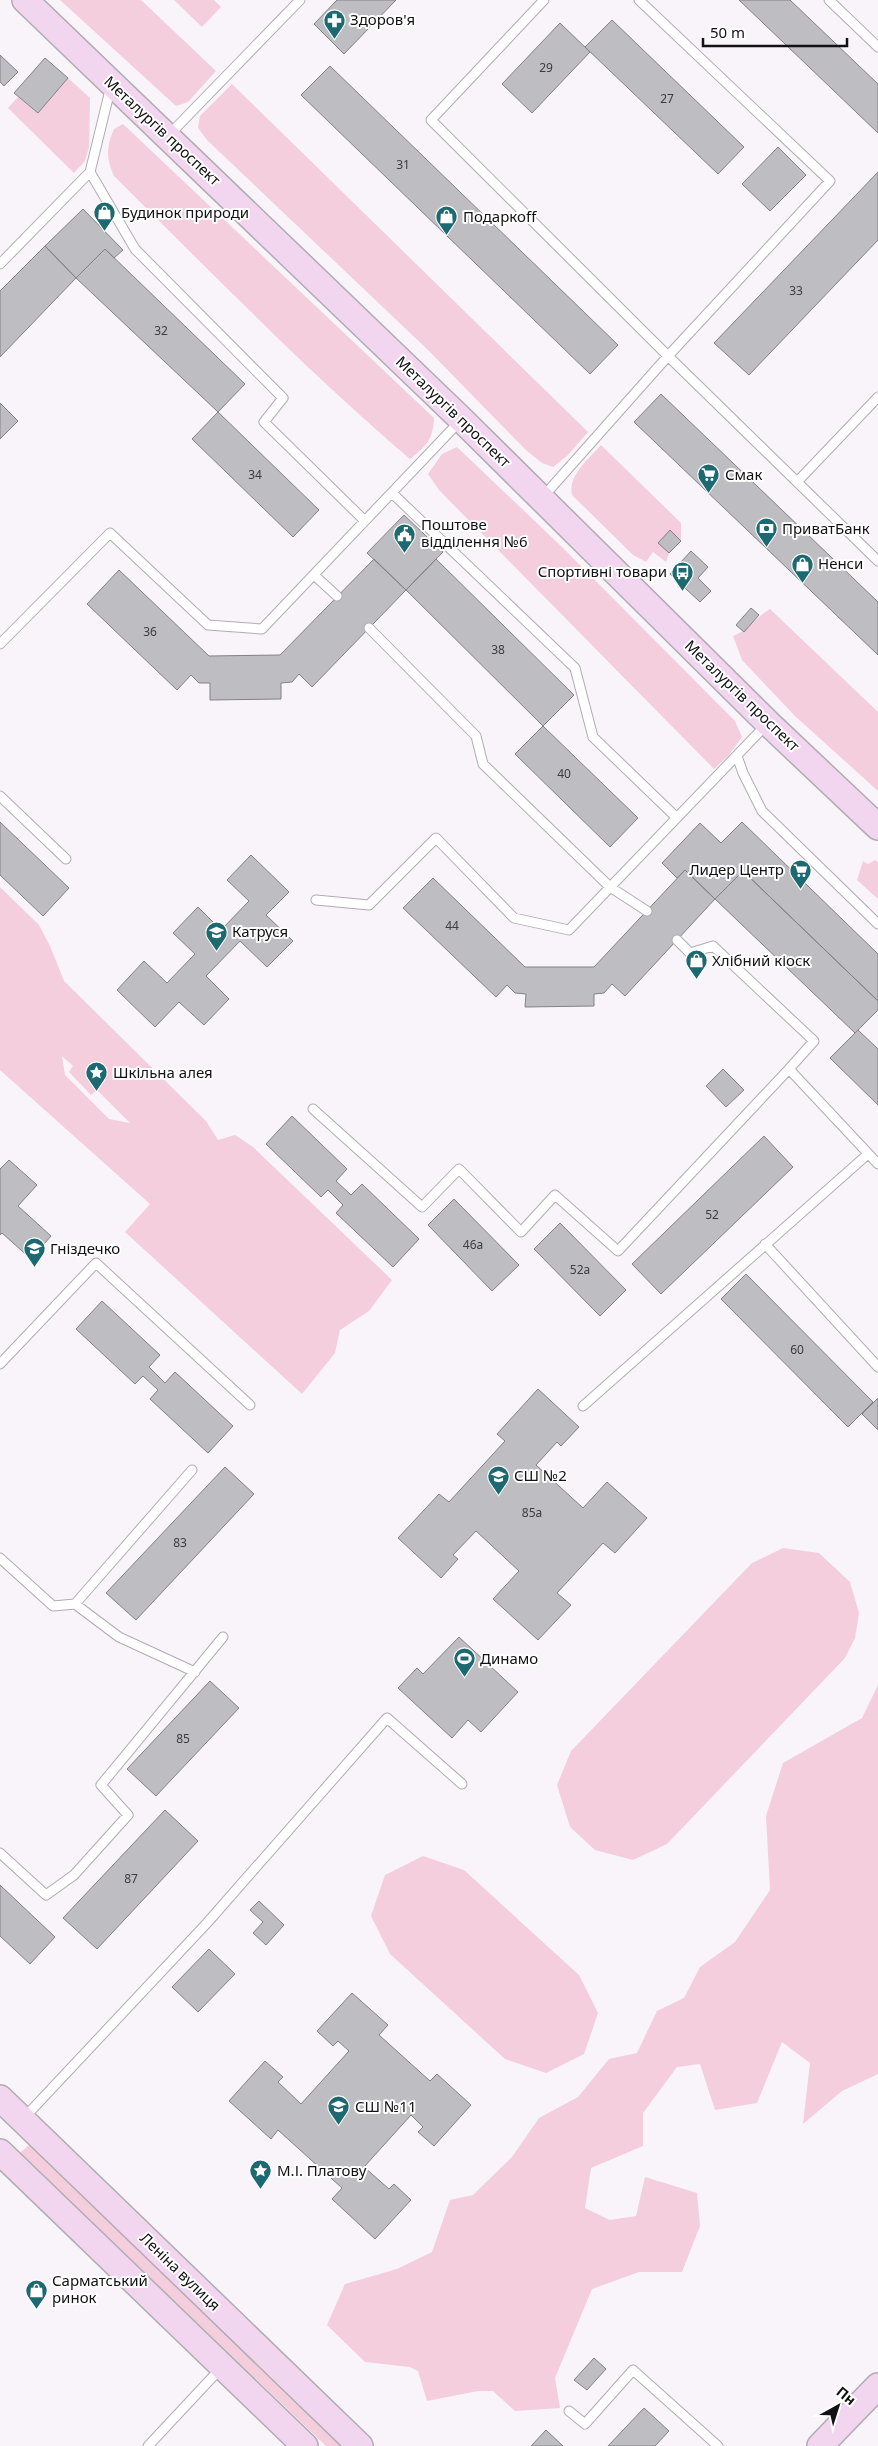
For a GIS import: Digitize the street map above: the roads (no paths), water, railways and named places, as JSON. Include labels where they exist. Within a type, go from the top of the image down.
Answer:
[{"type":"street","name":"Металургів проспект","points":[[26,0],[461,419],[768,723],[877,825]]},
{"type":"street","name":"Леніна вулиця","points":[[0,2098],[360,2446]]},
{"type":"street","points":[[0,2143],[22,2120]]},
{"type":"street","points":[[0,2152],[224,2365],[305,2446]]},
{"type":"street","points":[[820,2446],[878,2386]]},
{"type":"lane","points":[[168,136],[300,0]]},
{"type":"lane","points":[[544,0],[431,120],[668,356],[878,561]]},
{"type":"lane","points":[[542,498],[668,356],[830,180],[639,0]]},
{"type":"lane","points":[[829,0],[878,47]]},
{"type":"lane","points":[[0,264],[90,172],[112,84]]},
{"type":"lane","points":[[90,172],[135,249],[284,398],[264,422],[365,521]]},
{"type":"lane","points":[[797,482],[878,397]]},
{"type":"lane","points":[[0,644],[110,533],[208,626],[262,629],[461,419]]},
{"type":"lane","points":[[392,493],[575,668],[593,738],[676,817]]},
{"type":"lane","points":[[314,574],[337,596]]},
{"type":"lane","points":[[369,628],[476,736],[483,764],[610,887],[646,911]]},
{"type":"lane","points":[[316,900],[369,906],[436,838],[514,918],[570,930],[676,817],[768,723]]},
{"type":"lane","points":[[737,756],[762,812],[878,924]]},
{"type":"lane","points":[[0,796],[66,859]]},
{"type":"lane","points":[[313,1109],[422,1207],[459,1169],[521,1232],[555,1195],[618,1251],[814,1041],[713,946],[690,953],[677,940]]},
{"type":"lane","points":[[789,1069],[878,1164]]},
{"type":"lane","points":[[583,1406],[868,1154]]},
{"type":"lane","points":[[765,1244],[878,1367]]},
{"type":"lane","points":[[0,1364],[96,1263],[250,1405]]},
{"type":"lane","points":[[75,1604],[192,1470]]},
{"type":"lane","points":[[0,1558],[53,1606],[75,1604],[118,1637],[195,1672]]},
{"type":"lane","points":[[0,1853],[46,1895],[74,1875],[128,1815],[101,1785],[223,1637]]},
{"type":"lane","points":[[22,2120],[207,1922],[387,1718],[462,1784]]},
{"type":"lane","points":[[148,2446],[224,2365]]},
{"type":"lane","points":[[569,2411],[585,2424],[633,2370],[718,2446]]},
{"type":"place","name":"Здоров'я","points":[[334,39]]},
{"type":"place","name":"Будинок природи","points":[[105,232]]},
{"type":"place","name":"Подаркоff","points":[[447,236]]},
{"type":"place","name":"Смак","points":[[709,494]]},
{"type":"place","name":"ПриватБанк","points":[[766,548]]},
{"type":"place","name":"Поштове відділення №6","points":[[405,553]]},
{"type":"place","name":"Ненси","points":[[802,583]]},
{"type":"place","name":"Спортивні товари","points":[[683,591]]},
{"type":"place","name":"Лидер Центр","points":[[800,889]]},
{"type":"place","name":"Катруся","points":[[216,951]]},
{"type":"place","name":"Хлібний кіоск","points":[[696,980]]},
{"type":"place","name":"Шкільна алея","points":[[97,1092]]},
{"type":"place","name":"Гніздечко","points":[[34,1268]]},
{"type":"place","name":"СШ №2","points":[[498,1495]]},
{"type":"place","name":"Динамо","points":[[464,1678]]},
{"type":"place","name":"СШ №11","points":[[339,2126]]},
{"type":"place","name":"М.І. Платову","points":[[261,2190]]},
{"type":"place","name":"Сарматський ринок","points":[[36,2309]]}]
